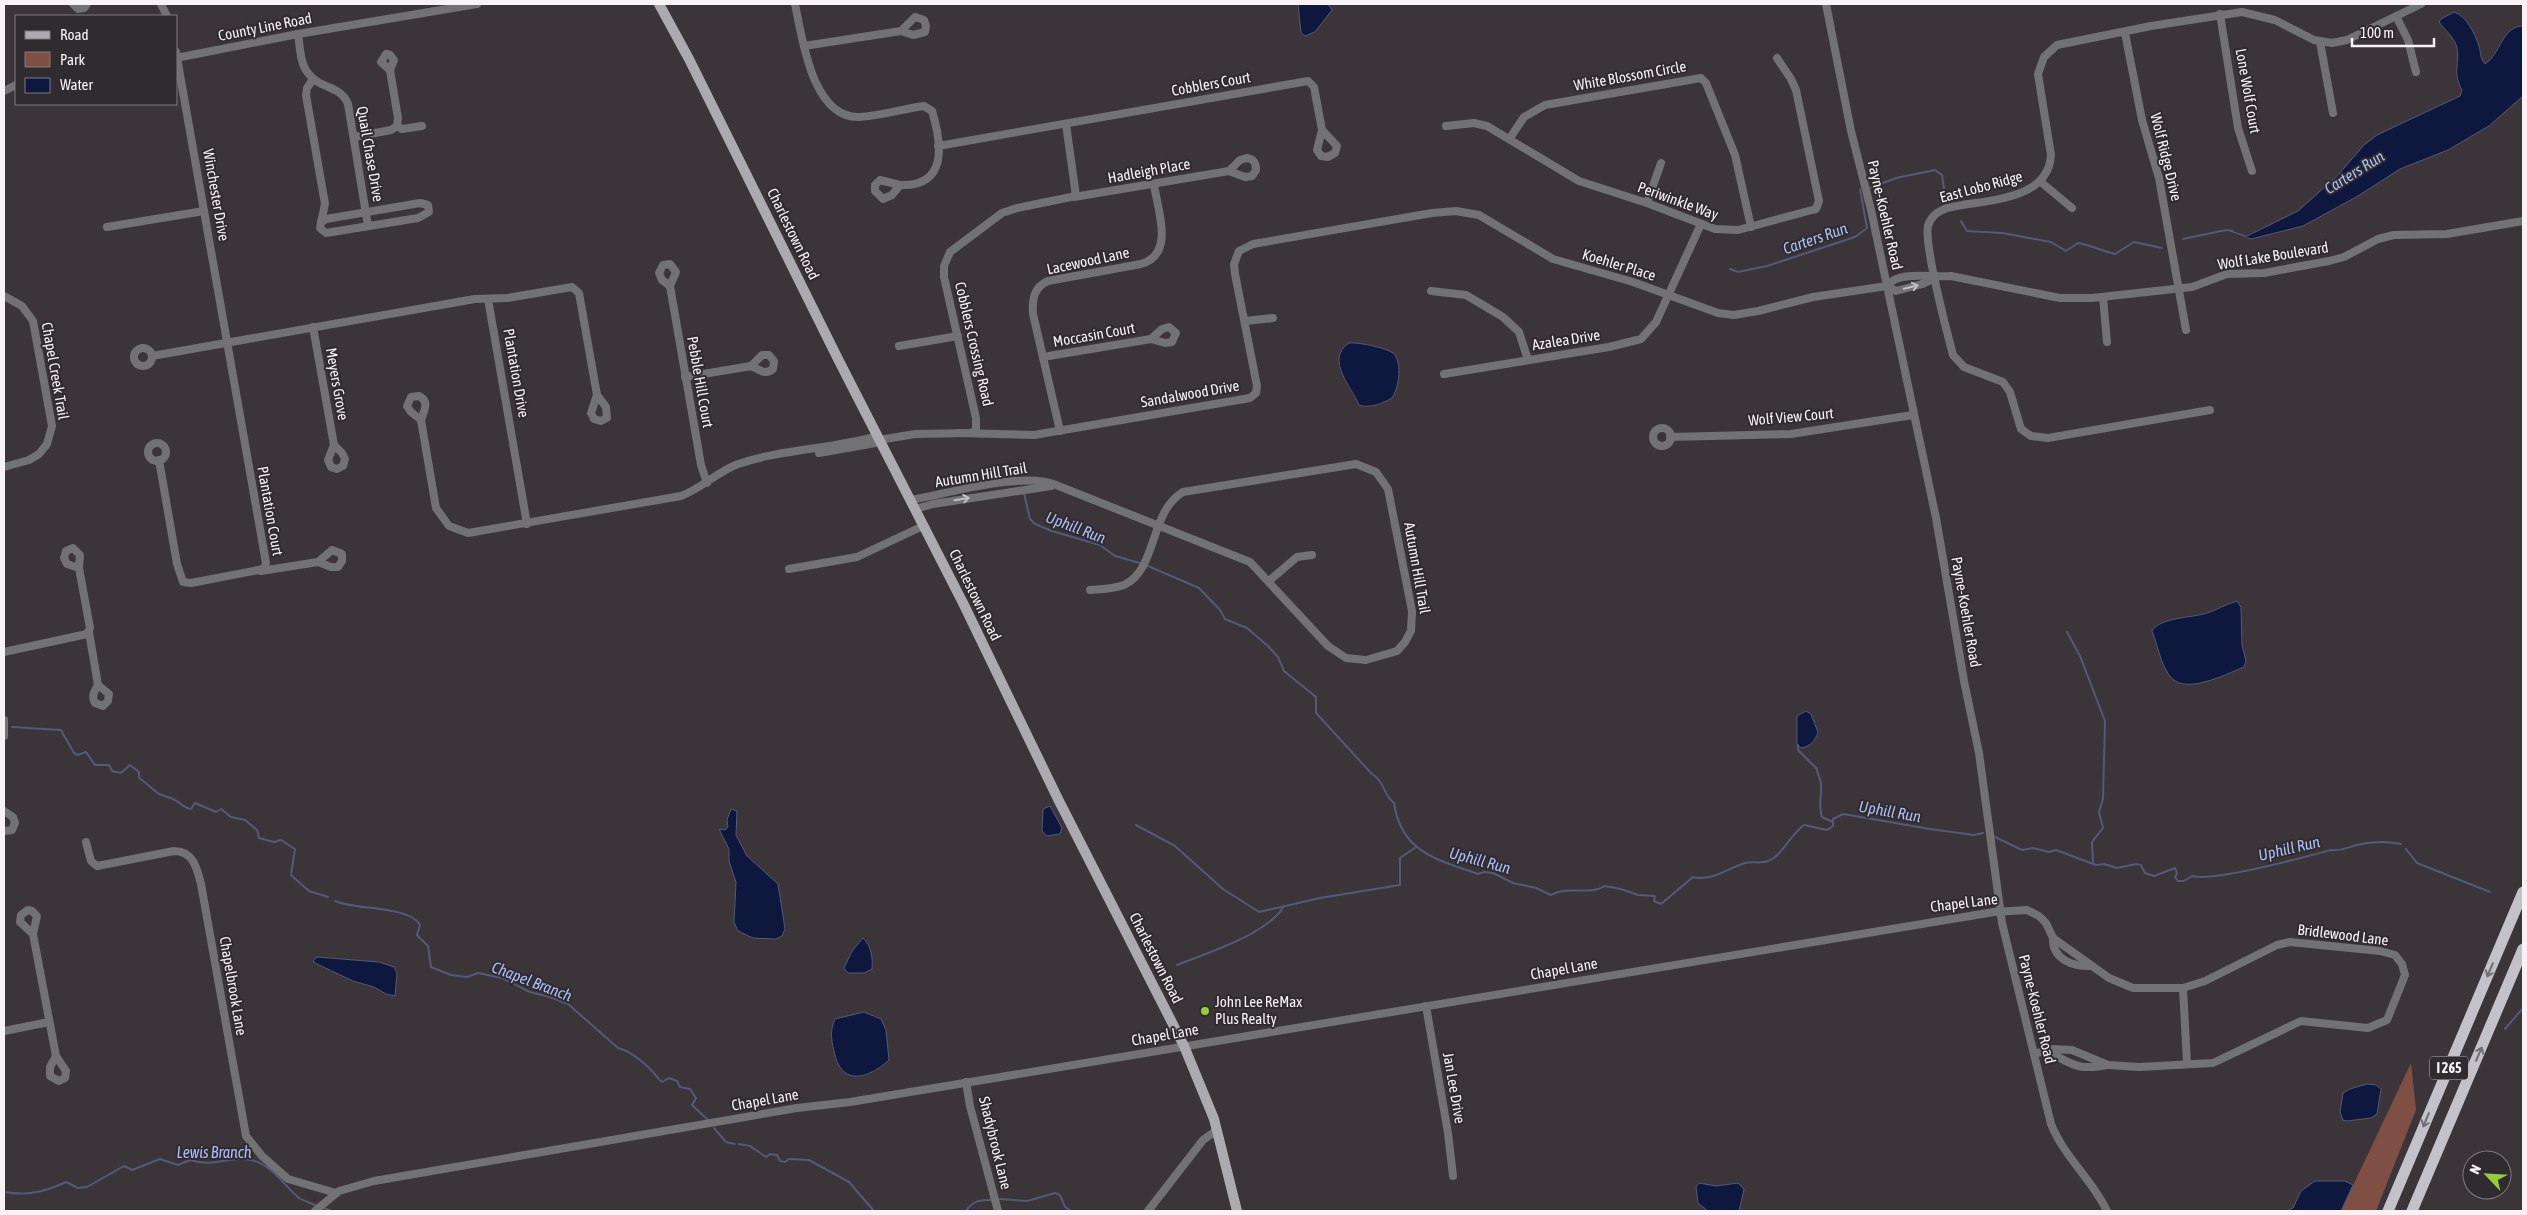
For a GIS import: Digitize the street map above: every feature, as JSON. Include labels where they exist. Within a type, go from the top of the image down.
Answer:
[{"type":"highway","name":"I 265","points":[[2388,1211],[2523,892]]},
{"type":"highway","name":"I 265","points":[[2412,1211],[2523,949]]},
{"type":"main road","name":"Charlestown Road","points":[[659,4],[690,59],[1058,799],[1184,1046],[1204,1090],[1217,1130],[1237,1211]]},
{"type":"street","points":[[73,4],[78,9],[84,8],[87,4]]},
{"type":"street","name":"County Line Road","points":[[178,56],[477,4]]},
{"type":"street","points":[[795,4],[804,46],[820,88],[835,109],[846,115],[859,117],[927,106],[933,114],[939,161],[932,175],[915,183],[900,185]]},
{"type":"street","name":"Payne-Koehler Road","points":[[1826,4],[1850,131],[1865,187],[1936,518],[1964,681],[1979,753],[2000,912],[2055,1134],[2092,1186],[2107,1211]]},
{"type":"street","name":"East Lobo Ridge","points":[[2210,410],[2048,438],[2031,436],[2021,429],[2015,415],[2010,392],[2003,382],[1964,367],[1953,355],[1936,278],[1928,230],[1930,220],[1936,213],[1959,205],[2016,194],[2029,190],[2041,182],[2049,168],[2051,155],[2038,79],[2042,60],[2049,50],[2057,45],[2220,14],[2242,12],[2269,17],[2320,42],[2332,44],[2348,40],[2421,4]]},
{"type":"street","name":"Lone Wolf Court","points":[[2220,14],[2238,128],[2252,171]]},
{"type":"street","points":[[2396,16],[2408,40],[2416,72]]},
{"type":"street","points":[[804,46],[901,31]]},
{"type":"street","name":"Wolf Ridge Drive","points":[[2125,33],[2141,113],[2159,178],[2186,330]]},
{"type":"street","points":[[298,34],[304,66],[313,79],[307,88],[306,95],[324,204],[321,222]]},
{"type":"street","points":[[2320,42],[2333,113]]},
{"type":"street","name":"Periwinkle Way","points":[[1446,126],[1480,124],[1510,138],[1571,178],[1648,203],[1722,231],[1751,227],[1816,209],[1819,202],[1796,90],[1791,78],[1777,58]]},
{"type":"street","name":"Winchester Drive","points":[[178,62],[227,342]]},
{"type":"street","points":[[354,137],[391,130],[397,126],[398,118],[390,70]]},
{"type":"street","name":"White Blossom Circle","points":[[1510,138],[1524,117],[1539,107],[1701,78],[1706,83],[1735,155],[1751,227]]},
{"type":"street","name":"Quail Chase Drive","points":[[313,79],[339,92],[346,99],[368,226]]},
{"type":"street","name":"Cobblers Court","points":[[1066,124],[1308,81],[1314,87],[1322,130]]},
{"type":"street","points":[[938,146],[1066,124],[1077,191],[1074,197]]},
{"type":"street","points":[[397,126],[402,129],[422,126]]},
{"type":"street","points":[[1648,203],[1661,163]]},
{"type":"street","name":"Hadleigh Place","points":[[1074,197],[1229,171]]},
{"type":"street","points":[[2041,182],[2072,208]]},
{"type":"street","name":"Lacewood Lane","points":[[1060,431],[1033,314],[1032,302],[1036,291],[1048,281],[1141,264],[1154,257],[1160,250],[1162,240],[1154,184]]},
{"type":"street","name":"Cobblers Crossing Road","points":[[879,440],[915,434],[974,432],[978,426],[944,277],[944,266],[950,252],[1006,211],[1074,197]]},
{"type":"street","name":"Quail Chase Drive","points":[[420,203],[428,205],[429,208],[427,215],[423,217],[326,233],[321,230],[321,222],[326,219],[366,212],[420,203]]},
{"type":"street","points":[[107,227],[204,211]]},
{"type":"street","name":"Koehler Place","points":[[1352,228],[1448,211],[1471,213],[1492,222],[1553,259],[1618,277],[1710,312],[1734,314],[1758,312],[1813,297],[1887,286]]},
{"type":"street","name":"Wolf Lake Boulevard","points":[[1887,286],[1895,279],[1921,275],[1936,278],[1957,276],[2060,298],[2103,297],[2179,289],[2198,285],[2226,274],[2264,273],[2329,261],[2344,257],[2378,239],[2394,234],[2446,234],[2523,221]]},
{"type":"street","name":"Azalea Drive","points":[[1444,374],[1609,347],[1641,339],[1653,327],[1701,224]]},
{"type":"street","name":"Sandalwood Drive","points":[[958,433],[1028,435],[1060,431],[1253,396],[1257,386],[1234,264],[1239,251],[1252,244],[1352,228]]},
{"type":"street","name":"Pebble Hill Court","points":[[670,286],[701,465],[707,482]]},
{"type":"street","points":[[152,356],[452,303],[507,298],[575,287],[579,293],[597,395]]},
{"type":"street","points":[[1431,291],[1466,295],[1503,317],[1519,332],[1528,360]]},
{"type":"street","name":"Chapel Creek Trail","points":[[4,296],[22,306],[33,321],[52,426],[47,444],[39,454],[29,460],[4,466]]},
{"type":"street","points":[[2103,297],[2107,342]]},
{"type":"street","name":"Plantation Drive","points":[[488,299],[527,524]]},
{"type":"street","points":[[1245,321],[1273,318]]},
{"type":"street","name":"Meyers Grove","points":[[313,327],[334,446]]},
{"type":"street","points":[[900,346],[958,336]]},
{"type":"street","name":"Moccasin Court","points":[[1043,357],[1151,339]]},
{"type":"street","name":"Plantation Court","points":[[159,460],[177,564],[183,582],[190,583],[261,570],[266,563],[227,342]]},
{"type":"street","points":[[685,377],[751,366]]},
{"type":"street","name":"Wolf View Court","points":[[1670,437],[1791,434],[1913,415]]},
{"type":"street","points":[[421,420],[434,500],[443,521],[455,530],[468,533],[681,496],[736,465],[784,454],[879,440]]},
{"type":"street","name":"Autumn Hill Trail","points":[[912,504],[1018,481],[1039,480],[1242,558],[1256,567],[1340,655],[1352,660],[1366,660],[1391,654],[1402,647],[1411,631],[1412,611],[1388,489],[1381,477],[1363,465],[1349,464],[1190,489],[1173,499],[1159,525]]},
{"type":"street","points":[[1090,590],[1119,587],[1136,576],[1146,558],[1159,525]]},
{"type":"street","points":[[790,568],[857,557],[923,526]]},
{"type":"street","points":[[1269,581],[1297,557],[1312,555]]},
{"type":"street","points":[[261,570],[318,562]]},
{"type":"street","points":[[79,568],[98,685]]},
{"type":"street","points":[[4,652],[85,636],[90,632]]},
{"type":"street","points":[[4,720],[4,736]]},
{"type":"street","points":[[4,811],[13,817],[15,823],[12,830],[4,831]]},
{"type":"street","name":"Chapelbrook Lane","points":[[86,842],[90,861],[97,866],[174,851],[182,852],[190,857],[196,866],[201,884],[246,1136],[262,1156],[288,1179],[336,1193]]},
{"type":"street","name":"Chapel Lane","points":[[318,1208],[336,1193],[361,1184],[427,1172],[797,1108],[850,1102],[1932,921],[2027,910]]},
{"type":"street","name":"Bridlewood Lane","points":[[2027,910],[2039,916],[2046,923],[2053,938],[2109,978],[2133,988],[2183,988],[2205,981],[2277,945],[2290,942],[2380,951],[2395,956],[2402,964],[2405,975],[2391,1013],[2387,1020],[2380,1025],[2368,1028],[2301,1021],[2213,1063],[2139,1067],[2108,1065],[2088,1069],[2078,1067],[2046,1051]]},
{"type":"street","points":[[33,934],[56,1056]]},
{"type":"street","points":[[2183,988],[2187,1063]]},
{"type":"street","name":"Jan Lee Drive","points":[[1426,1006],[1448,1133],[1453,1176]]},
{"type":"street","points":[[4,1031],[49,1022]]},
{"type":"street","name":"Bridlewood Lane","points":[[2034,1054],[2046,1051],[2072,1050],[2108,1065]]},
{"type":"street","name":"Shadybrook Lane","points":[[966,1082],[970,1106],[998,1211]]},
{"type":"street","points":[[1148,1211],[1199,1145],[1217,1130]]},
{"type":"green space","points":[[2411,1063],[2416,1110],[2376,1211],[2341,1211]]},
{"type":"water","points":[[1298,4],[1328,4],[1332,10],[1315,32],[1305,36],[1301,33]]},
{"type":"water","points":[[2454,12],[2463,17],[2473,31],[2481,58],[2485,64],[2490,60],[2510,31],[2516,27],[2523,26],[2523,96],[2489,126],[2448,150],[2400,169],[2358,196],[2303,226],[2251,239],[2230,231],[2247,236],[2298,211],[2338,175],[2364,145],[2377,135],[2460,96],[2462,90],[2457,78],[2458,59],[2456,44],[2439,22]]},
{"type":"water","points":[[1349,343],[1374,346],[1392,352],[1395,355],[1399,377],[1392,398],[1372,406],[1359,405],[1342,374],[1340,365],[1339,357],[1342,350]]},
{"type":"water","points":[[2237,601],[2241,607],[2242,645],[2246,661],[2244,667],[2205,682],[2184,684],[2176,681],[2169,675],[2163,665],[2152,631],[2156,626],[2169,620],[2201,615]]},
{"type":"water","points":[[1806,711],[1811,714],[1818,732],[1812,743],[1801,748],[1797,744],[1797,716]]},
{"type":"water","points":[[1050,806],[1062,828],[1060,834],[1047,836],[1042,831],[1043,809]]},
{"type":"water","points":[[731,809],[737,811],[736,835],[747,856],[778,884],[785,929],[782,936],[776,939],[753,938],[738,931],[734,922],[736,882],[729,861],[729,849],[719,829],[725,830],[728,827],[727,820]]},
{"type":"water","points":[[863,938],[871,952],[872,969],[864,973],[848,973],[844,968],[852,951]]},
{"type":"water","points":[[317,957],[379,962],[394,967],[397,973],[395,996],[353,981],[317,964],[313,961]]},
{"type":"water","points":[[864,1012],[881,1019],[886,1030],[889,1060],[873,1072],[856,1076],[849,1075],[838,1063],[834,1051],[832,1042],[833,1023],[835,1019]]},
{"type":"water","points":[[2367,1084],[2376,1085],[2381,1089],[2377,1114],[2371,1118],[2343,1120],[2340,1112],[2343,1093]]},
{"type":"water","points":[[2315,1181],[2345,1181],[2353,1185],[2341,1211],[2287,1211],[2293,1208],[2301,1191]]},
{"type":"water","points":[[1699,1183],[1716,1186],[1738,1183],[1744,1189],[1739,1211],[1708,1211],[1698,1203],[1696,1187]]},
{"type":"waterway","name":"Carters Run","points":[[1870,188],[1896,178],[1935,170],[1942,175],[1945,195]]},
{"type":"waterway","name":"Carters Run","points":[[1730,269],[1738,272],[1767,266],[1855,237],[1867,228],[1860,189]]},
{"type":"waterway","name":"Carters Run","points":[[1961,221],[1967,231],[2002,233],[2051,242],[2066,251],[2078,243],[2115,254],[2134,242],[2162,248]]},
{"type":"waterway","name":"Carters Run","points":[[2183,239],[2226,230],[2233,231]]},
{"type":"waterway","name":"Uphill Run","points":[[1024,493],[1030,519],[1035,524],[1100,545],[1115,556],[1140,563]]},
{"type":"waterway","name":"Uphill Run","points":[[1148,566],[1199,588],[1220,610],[1225,619],[1247,628],[1268,646],[1278,657],[1284,671],[1316,697],[1316,713],[1379,781],[1390,800],[1394,803],[1398,820],[1413,844],[1436,859],[1478,874],[1484,872],[1493,873],[1513,883],[1536,888],[1551,895],[1564,891],[1599,889],[1605,886],[1638,895],[1655,896],[1654,901],[1661,904],[1693,877],[1706,878],[1745,863],[1773,859],[1804,825],[1827,830],[1833,826],[1833,819],[1843,814],[1974,835],[1983,833]]},
{"type":"waterway","points":[[2067,632],[2080,656],[2105,721],[2103,799],[2099,812],[2103,828],[2092,842],[2093,862]]},
{"type":"waterway","name":"Chapel Branch","points":[[12,727],[61,730],[74,753],[78,755],[86,752],[95,765],[109,765],[112,771],[121,773],[130,765],[139,772],[139,778],[157,793],[171,798],[186,807],[191,809],[195,803],[216,812],[221,809],[231,817],[245,820],[257,830],[259,838],[274,842],[281,840],[295,849],[291,875],[309,891],[328,897]]},
{"type":"waterway","points":[[1798,745],[1798,750],[1817,769],[1821,782],[1820,809],[1822,817],[1833,822]]},
{"type":"waterway","points":[[1136,825],[1175,846],[1223,889],[1259,912],[1320,898],[1400,885],[1400,858],[1416,847]]},
{"type":"waterway","name":"Uphill Run","points":[[1995,837],[2022,850],[2033,848],[2049,852],[2056,850],[2096,865],[2104,864],[2117,868],[2136,864],[2141,865],[2145,873],[2154,876],[2175,868],[2177,873],[2175,877],[2178,881],[2184,881],[2192,876],[2203,877],[2238,872],[2368,843],[2401,844]]},
{"type":"waterway","name":"Uphill Run","points":[[2406,849],[2417,863],[2490,892]]},
{"type":"waterway","name":"Chapel Branch","points":[[335,901],[355,906],[394,911],[415,919],[420,925],[417,935],[428,946],[431,967],[451,975],[467,977],[478,973],[502,978],[530,992],[568,1004],[618,1048],[627,1051],[640,1060],[662,1082],[669,1078],[677,1081],[680,1087],[690,1089],[696,1098],[692,1105],[709,1121]]},
{"type":"waterway","points":[[1177,965],[1236,942],[1251,934],[1276,916],[1284,906]]},
{"type":"waterway","points":[[2505,1029],[2523,1008]]},
{"type":"waterway","name":"Chapel Branch","points":[[714,1128],[726,1142],[735,1144]]},
{"type":"waterway","name":"Chapel Branch","points":[[739,1144],[750,1146],[766,1157],[770,1154],[777,1155],[780,1161],[785,1162],[789,1159],[809,1160],[849,1182],[874,1211]]},
{"type":"waterway","name":"Lewis Branch","points":[[4,1192],[21,1194],[36,1192],[66,1182],[78,1188],[87,1187],[124,1166],[132,1170],[160,1159],[178,1165],[190,1160],[207,1163],[243,1159],[258,1162],[265,1166],[299,1198],[317,1206]]},
{"type":"waterway","name":"Chapel Branch","points":[[999,1199],[1027,1201],[1055,1193],[1060,1195],[1065,1207],[1071,1211]]},
{"type":"waterway","name":"Chapel Branch","points":[[966,1211],[977,1201],[993,1200]]},
{"type":"waterway","name":"Lewis Branch","points":[[324,1208],[331,1211]]},
{"type":"place","name":"John Lee ReMax Plus Realty","points":[[1205,1011]]}]
